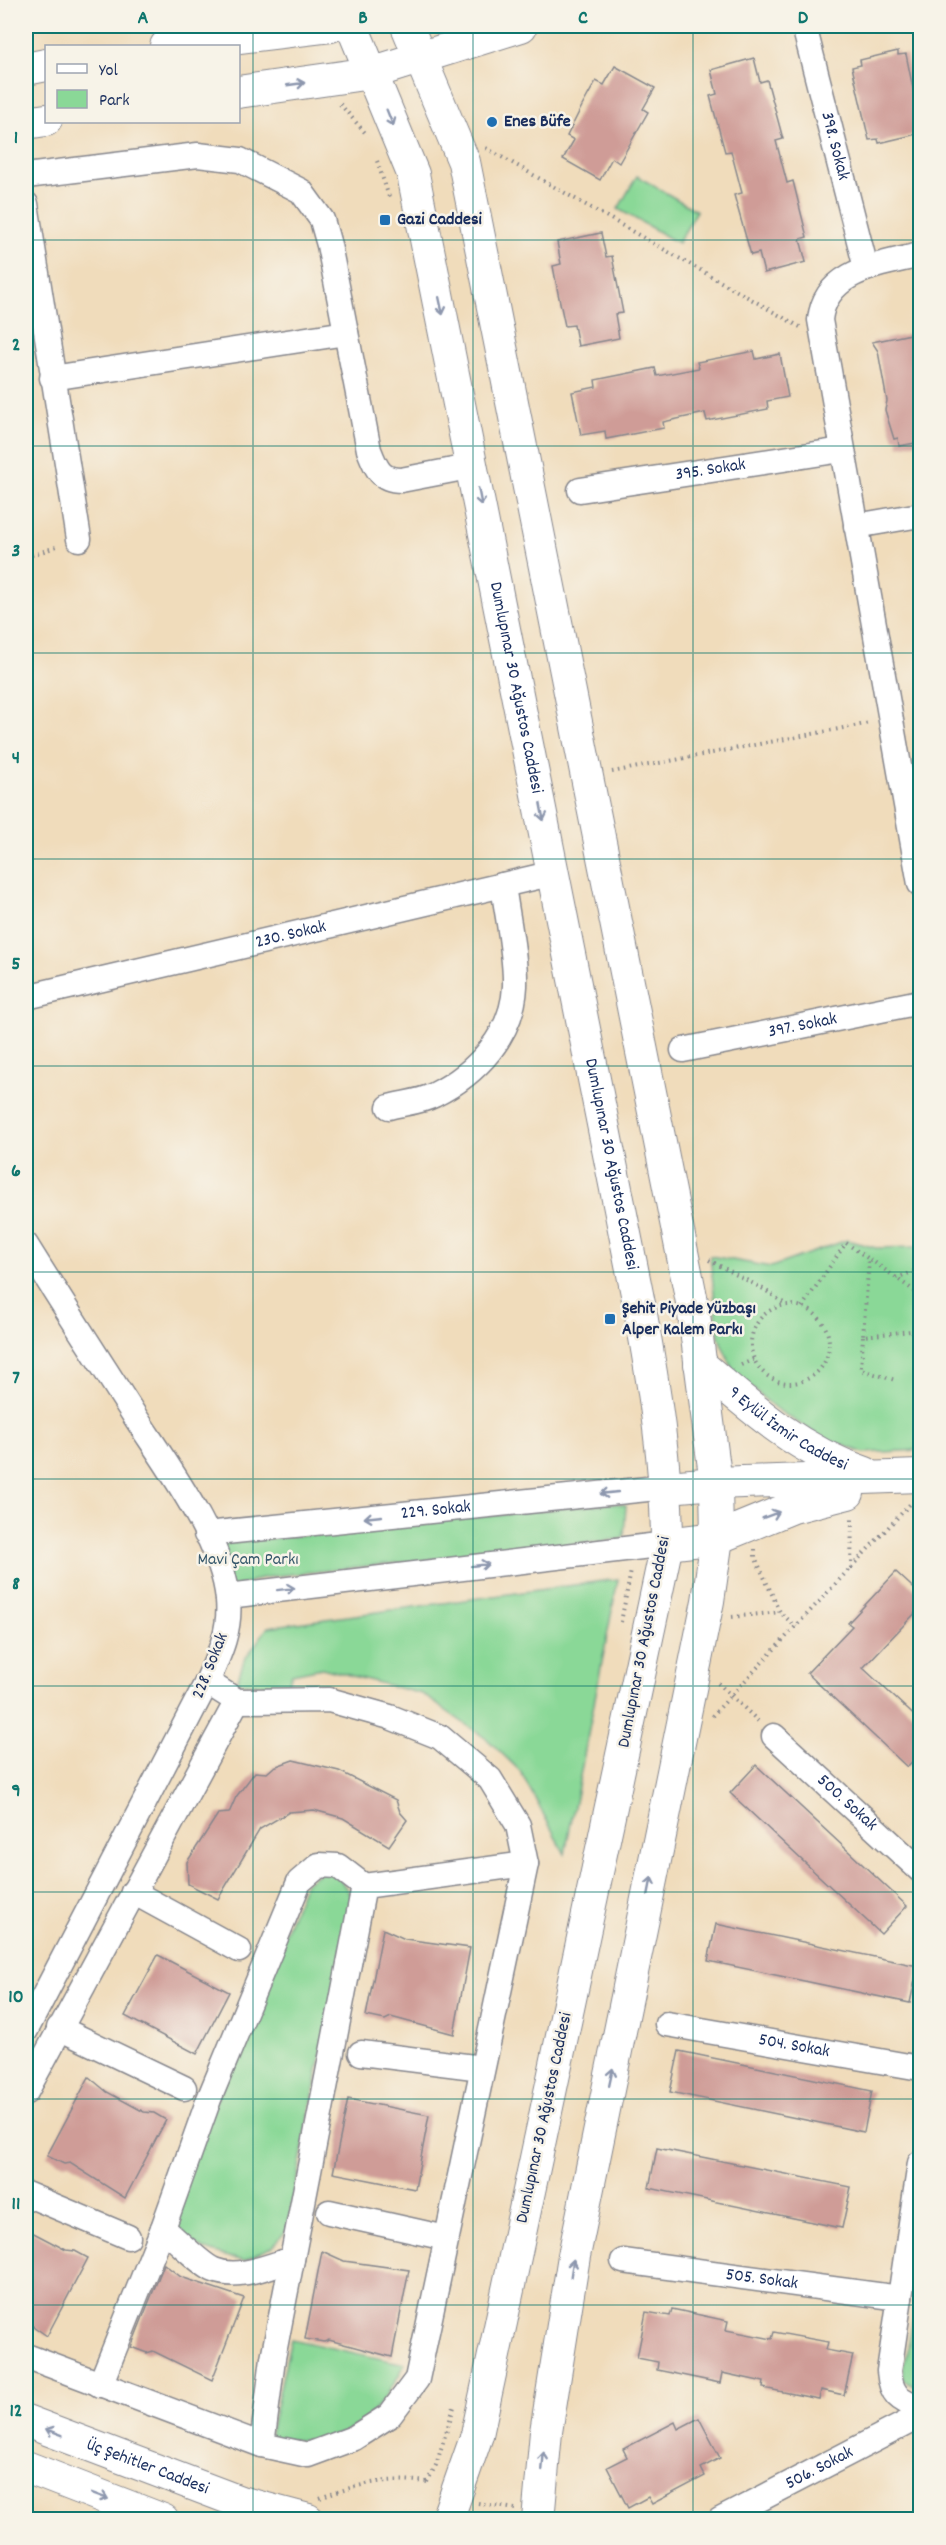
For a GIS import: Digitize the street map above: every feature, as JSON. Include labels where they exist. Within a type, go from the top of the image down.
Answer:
[{"type":"main road","points":[[174,45],[331,26]]},
{"type":"main road","name":"Dumlupınar 30 Ağustos Caddesi","points":[[352,26],[413,174],[474,466],[645,1341],[667,1487],[667,1544],[477,2435],[447,2520]]},
{"type":"main road","points":[[407,26],[464,162],[684,1262],[716,1483],[717,1538],[704,1619],[574,2256],[546,2432],[542,2516]]},
{"type":"main road","points":[[240,92],[371,73],[521,26]]},
{"type":"main road","points":[[26,69],[45,65]]},
{"type":"main road","points":[[26,123],[45,120]]},
{"type":"main road","name":"9 Eylül İzmir Caddesi","points":[[700,1364],[767,1422],[800,1445],[832,1462],[917,1489]]},
{"type":"main road","name":"9 Eylül İzmir Caddesi","points":[[667,1487],[716,1483],[882,1479]]},
{"type":"main road","name":"9 Eylül İzmir Caddesi","points":[[667,1544],[717,1538],[793,1507],[853,1492],[882,1479]]},
{"type":"main road","name":"Üç Şehitler Caddesi","points":[[26,2421],[240,2502],[313,2509]]},
{"type":"main road","points":[[26,2468],[163,2520]]},
{"type":"street","name":"398. Sokak","points":[[804,26],[866,268]]},
{"type":"street","points":[[26,177],[198,155],[240,160],[257,166],[301,190],[313,203],[322,220],[369,450],[378,471],[391,480],[401,480],[474,466]]},
{"type":"street","points":[[26,204],[79,539]]},
{"type":"street","points":[[920,876],[820,320],[821,306],[826,295],[847,276],[866,268],[921,255]]},
{"type":"street","points":[[52,378],[346,333]]},
{"type":"street","name":"395. Sokak","points":[[580,490],[842,450]]},
{"type":"street","points":[[856,526],[921,515]]},
{"type":"street","name":"230. Sokak","points":[[26,997],[554,873]]},
{"type":"street","points":[[389,1107],[432,1096],[468,1073],[489,1053],[511,1015],[515,985],[503,885]]},
{"type":"street","name":"397. Sokak","points":[[683,1050],[921,1002]]},
{"type":"street","name":"228. Sokak","points":[[26,1245],[182,1489],[216,1556],[228,1596],[227,1629],[207,1682],[26,2030]]},
{"type":"street","name":"229. Sokak","points":[[206,1534],[667,1487]]},
{"type":"street","points":[[228,1596],[636,1545],[667,1544]]},
{"type":"street","points":[[26,2356],[262,2445],[308,2455],[354,2438],[390,2415],[417,2379],[526,1864],[518,1825],[490,1779],[440,1737],[390,1717],[329,1700],[237,1701],[207,1682]]},
{"type":"street","points":[[26,2092],[237,1701]]},
{"type":"street","name":"500. Sokak","points":[[774,1736],[921,1870]]},
{"type":"street","points":[[100,2385],[163,2228],[209,2099],[299,1882],[319,1865],[338,1866],[364,1886],[526,1864]]},
{"type":"street","points":[[262,2445],[273,2358],[364,1886]]},
{"type":"street","points":[[133,1892],[239,1950]]},
{"type":"street","name":"504. Sokak","points":[[667,2024],[921,2068]]},
{"type":"street","points":[[59,2028],[184,2088]]},
{"type":"street","points":[[361,2053],[482,2068]]},
{"type":"street","points":[[921,2163],[890,2371],[890,2387],[901,2399],[921,2408]]},
{"type":"street","points":[[26,2194],[128,2237]]},
{"type":"street","points":[[329,2212],[446,2238]]},
{"type":"street","points":[[163,2228],[213,2270],[233,2273],[261,2269],[292,2259]]},
{"type":"street","name":"505. Sokak","points":[[623,2261],[900,2298]]},
{"type":"street","name":"506. Sokak","points":[[720,2520],[921,2416]]},
{"type":"path","points":[[330,79],[340,104],[366,134],[370,142]]},
{"type":"path","points":[[483,146],[823,340]]},
{"type":"path","points":[[376,158],[391,203]]},
{"type":"path","points":[[26,557],[79,539]]},
{"type":"path","points":[[587,776],[891,719]]},
{"type":"path","points":[[802,1307],[846,1244],[921,1295]]},
{"type":"path","points":[[869,1259],[861,1370],[895,1380]]},
{"type":"path","points":[[684,1262],[712,1260],[786,1305],[802,1307],[817,1314],[828,1333],[828,1355],[823,1365],[806,1380],[784,1383],[764,1373],[754,1359],[751,1343],[758,1322],[765,1314],[786,1305]]},
{"type":"path","points":[[896,1278],[921,1269]]},
{"type":"path","points":[[863,1336],[921,1330]]},
{"type":"path","points":[[708,1720],[851,1570],[917,1489]]},
{"type":"path","points":[[851,1570],[853,1492]]},
{"type":"path","points":[[754,1521],[754,1557],[780,1612],[796,1627]]},
{"type":"path","points":[[621,1626],[636,1545]]},
{"type":"path","points":[[704,1619],[780,1612]]},
{"type":"path","points":[[695,1662],[774,1736]]},
{"type":"path","points":[[313,2509],[367,2482],[399,2479],[427,2482],[436,2465],[456,2398]]},
{"type":"path","points":[[478,2503],[575,2520]]},
{"type":"green space","points":[[637,176],[697,211],[678,243],[618,209]]},
{"type":"green space","points":[[847,1240],[876,1248],[920,1247],[920,1450],[864,1453],[821,1437],[776,1409],[734,1372],[719,1338],[710,1256],[771,1267]]},
{"type":"green space","name":"Mavi Çam Parkı","points":[[614,1503],[626,1505],[624,1536],[621,1539],[275,1576],[257,1579],[229,1591],[224,1543]]},
{"type":"green space","points":[[618,1579],[565,1854],[520,1771],[488,1740],[422,1694],[322,1668],[292,1674],[286,1687],[237,1682],[244,1660],[268,1627]]},
{"type":"green space","points":[[323,1871],[337,1876],[352,1896],[287,2230],[272,2247],[244,2261],[206,2250],[188,2240],[177,2226],[175,2202],[305,1883]]},
{"type":"green space","points":[[920,2281],[920,2388],[902,2379]]},
{"type":"green space","points":[[291,2339],[405,2364],[380,2404],[352,2429],[316,2440],[269,2437]]},
{"type":"building","points":[[898,51],[898,55],[906,54],[921,128],[916,129],[917,134],[879,143],[878,139],[869,140],[852,67],[861,65],[860,60]]},
{"type":"building","points":[[754,58],[760,82],[767,80],[783,139],[776,141],[787,183],[793,181],[807,237],[800,239],[806,262],[764,273],[759,253],[751,255],[734,195],[742,193],[731,151],[725,152],[710,96],[717,94],[711,70]]},
{"type":"building","points":[[615,66],[655,88],[643,109],[648,112],[619,163],[612,158],[600,180],[563,159],[574,140],[567,136],[582,106],[596,81],[604,85]]},
{"type":"building","points":[[601,233],[606,257],[612,256],[623,313],[615,314],[619,338],[578,346],[574,325],[565,326],[558,293],[553,266],[561,264],[557,242]]},
{"type":"building","points":[[916,333],[921,355],[921,442],[899,446],[898,438],[894,439],[885,410],[887,401],[878,351],[872,342]]},
{"type":"building","points":[[754,351],[756,359],[780,354],[788,397],[767,401],[768,409],[707,421],[705,413],[663,422],[664,428],[606,439],[605,431],[581,435],[572,392],[596,387],[595,380],[655,368],[657,376],[699,368],[697,362]]},
{"type":"building","points":[[896,1572],[921,1595],[921,1607],[863,1668],[921,1722],[921,1752],[907,1767],[807,1673],[852,1626],[848,1623]]},
{"type":"building","points":[[293,1760],[339,1771],[396,1800],[400,1812],[407,1820],[389,1846],[343,1818],[314,1810],[289,1812],[260,1829],[218,1899],[188,1884],[187,1862],[218,1814],[229,1813],[236,1797],[255,1772],[267,1773],[274,1767]]},
{"type":"building","points":[[756,1765],[907,1906],[881,1934],[730,1793]]},
{"type":"building","points":[[716,1924],[918,1966],[910,2003],[708,1961]]},
{"type":"building","points":[[383,1929],[405,1939],[470,1948],[454,2034],[391,2017],[385,2020],[366,2016]]},
{"type":"building","points":[[158,1955],[229,1992],[197,2054],[125,2016]]},
{"type":"building","points":[[679,2051],[872,2091],[864,2132],[670,2092]]},
{"type":"building","points":[[89,2077],[107,2092],[144,2112],[154,2113],[166,2120],[125,2198],[70,2163],[64,2164],[47,2156]]},
{"type":"building","points":[[348,2099],[429,2115],[415,2189],[333,2173]]},
{"type":"building","points":[[657,2148],[851,2187],[842,2228],[649,2188]]},
{"type":"building","points":[[26,2229],[66,2250],[75,2251],[88,2258],[47,2336],[26,2321]]},
{"type":"building","points":[[322,2251],[344,2261],[409,2270],[392,2357],[329,2340],[324,2342],[305,2339]]},
{"type":"building","points":[[164,2264],[181,2277],[244,2298],[212,2380],[153,2351],[147,2353],[131,2347]]},
{"type":"building","points":[[672,2309],[728,2321],[726,2330],[772,2339],[774,2332],[828,2342],[826,2350],[853,2355],[844,2395],[821,2390],[819,2399],[763,2388],[764,2382],[722,2373],[720,2383],[657,2370],[658,2362],[637,2358],[646,2312],[670,2316]]},
{"type":"building","points":[[699,2418],[720,2458],[701,2468],[705,2476],[652,2504],[648,2497],[628,2508],[607,2467],[627,2457],[623,2449],[675,2422],[678,2429]]},
{"type":"place","name":"Enes Büfe","points":[[492,122]]},
{"type":"place","name":"Gazi Caddesi","points":[[385,220]]},
{"type":"place","name":"Şehit Piyade Yüzbaşı Alper Kalem Parkı","points":[[610,1319]]}]
